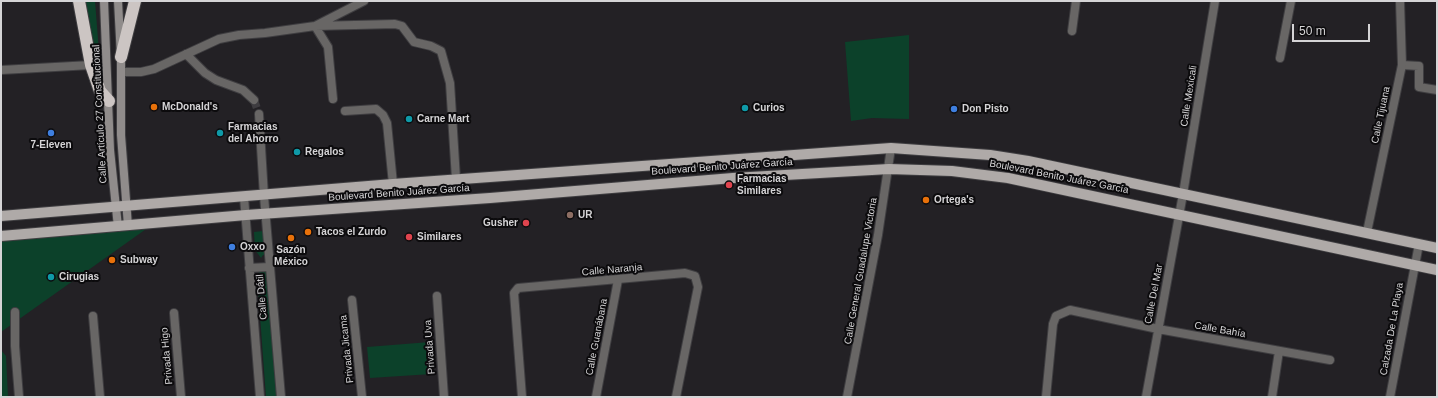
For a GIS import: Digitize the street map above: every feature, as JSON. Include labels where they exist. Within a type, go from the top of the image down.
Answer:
[{"type":"highway","points":[[79,1],[91,65],[100,91],[108,101]]},
{"type":"highway","points":[[122,57],[135,1]]},
{"type":"main road","name":"Calle Artículo 27 Constitucional","points":[[104,1],[110,150],[123,226]]},
{"type":"main road","name":"Calle Artículo 27 Constitucional","points":[[118,1],[122,57],[120,206]]},
{"type":"main road","name":"Boulevard Benito Juárez García","points":[[1,216],[244,196],[264,196],[456,179],[891,148],[990,155],[1028,161],[1437,248]]},
{"type":"main road","name":"Boulevard Benito Juárez García","points":[[1,236],[246,215],[490,198],[733,178],[889,169],[952,170],[1008,178],[1180,213],[1437,270]]},
{"type":"street","points":[[315,26],[364,1]]},
{"type":"street","points":[[1072,31],[1076,1]]},
{"type":"street","name":"Calle Mexicali","points":[[1184,194],[1214,1]]},
{"type":"street","points":[[1280,58],[1291,1]]},
{"type":"street","name":"Calle Tijuana","points":[[1367,232],[1402,65],[1400,1]]},
{"type":"street","points":[[121,72],[141,72],[219,39],[239,35],[315,26],[395,24],[402,26],[414,42],[441,50],[450,83],[456,179]]},
{"type":"street","points":[[315,26],[328,47],[333,99]]},
{"type":"street","points":[[186,54],[205,73],[216,80],[243,90],[254,100]]},
{"type":"street","points":[[1,70],[91,65]]},
{"type":"street","points":[[1402,65],[1419,66],[1419,86],[1437,90]]},
{"type":"street","points":[[345,111],[376,109],[383,116],[387,123],[393,184]]},
{"type":"street","name":"Calle Dátil","points":[[259,114],[264,214],[281,397]]},
{"type":"street","name":"Calle General Guadalupe Victoria","points":[[847,397],[877,242],[891,148]]},
{"type":"street","name":"Calle Del Mar","points":[[1146,397],[1184,194]]},
{"type":"street","name":"Calle Dátil","points":[[244,196],[260,397]]},
{"type":"street","name":"Calzada De La Playa","points":[[1390,397],[1419,244]]},
{"type":"street","points":[[249,268],[269,267]]},
{"type":"street","name":"Calle Naranja","points":[[522,397],[515,290],[518,288],[684,273],[695,276],[698,287],[676,397]]},
{"type":"street","name":"Calle Guanábana","points":[[596,397],[618,280]]},
{"type":"street","name":"Privada Uva","points":[[437,296],[444,397]]},
{"type":"street","name":"Privada Jicama","points":[[352,300],[362,397]]},
{"type":"street","name":"Calle Bahía","points":[[1046,397],[1052,324],[1056,316],[1062,312],[1070,310],[1158,329],[1330,360]]},
{"type":"street","points":[[15,312],[15,346],[19,397]]},
{"type":"street","name":"Privada Higo","points":[[174,313],[181,397]]},
{"type":"street","points":[[93,316],[100,397]]},
{"type":"street","points":[[1272,397],[1279,351]]},
{"type":"green space","points":[[81,1],[95,1],[101,77],[96,59]]},
{"type":"green space","points":[[909,35],[909,119],[872,118],[851,121],[845,42]]},
{"type":"green space","points":[[156,222],[1,332],[1,240]]},
{"type":"green space","points":[[263,231],[267,256],[263,255],[261,258],[255,250],[254,232]]},
{"type":"green space","points":[[265,269],[270,272],[279,397],[266,397],[257,275],[261,270]]},
{"type":"green space","points":[[430,342],[432,374],[370,378],[367,347]]},
{"type":"green space","points":[[1,350],[6,356],[8,397],[1,397]]},
{"type":"tunnel","points":[[254,100],[259,114]]},
{"type":"place","name":"McDonald's","points":[[154,107]]},
{"type":"place","name":"Curios","points":[[745,108]]},
{"type":"place","name":"Don Pisto","points":[[954,109]]},
{"type":"place","name":"Carne Mart","points":[[409,119]]},
{"type":"place","name":"7-Eleven","points":[[51,133]]},
{"type":"place","name":"Farmacias del Ahorro","points":[[220,133]]},
{"type":"place","name":"Regalos","points":[[297,152]]},
{"type":"place","name":"Farmacias Similares","points":[[729,185]]},
{"type":"place","name":"Ortega's","points":[[926,200]]},
{"type":"place","name":"UR","points":[[570,215]]},
{"type":"place","name":"Gusher","points":[[526,223]]},
{"type":"place","name":"Tacos el Zurdo","points":[[308,232]]},
{"type":"place","name":"Similares","points":[[409,237]]},
{"type":"place","name":"Sazón México","points":[[291,238]]},
{"type":"place","name":"Oxxo","points":[[232,247]]},
{"type":"place","name":"Subway","points":[[112,260]]},
{"type":"place","name":"Cirugias","points":[[51,277]]}]
